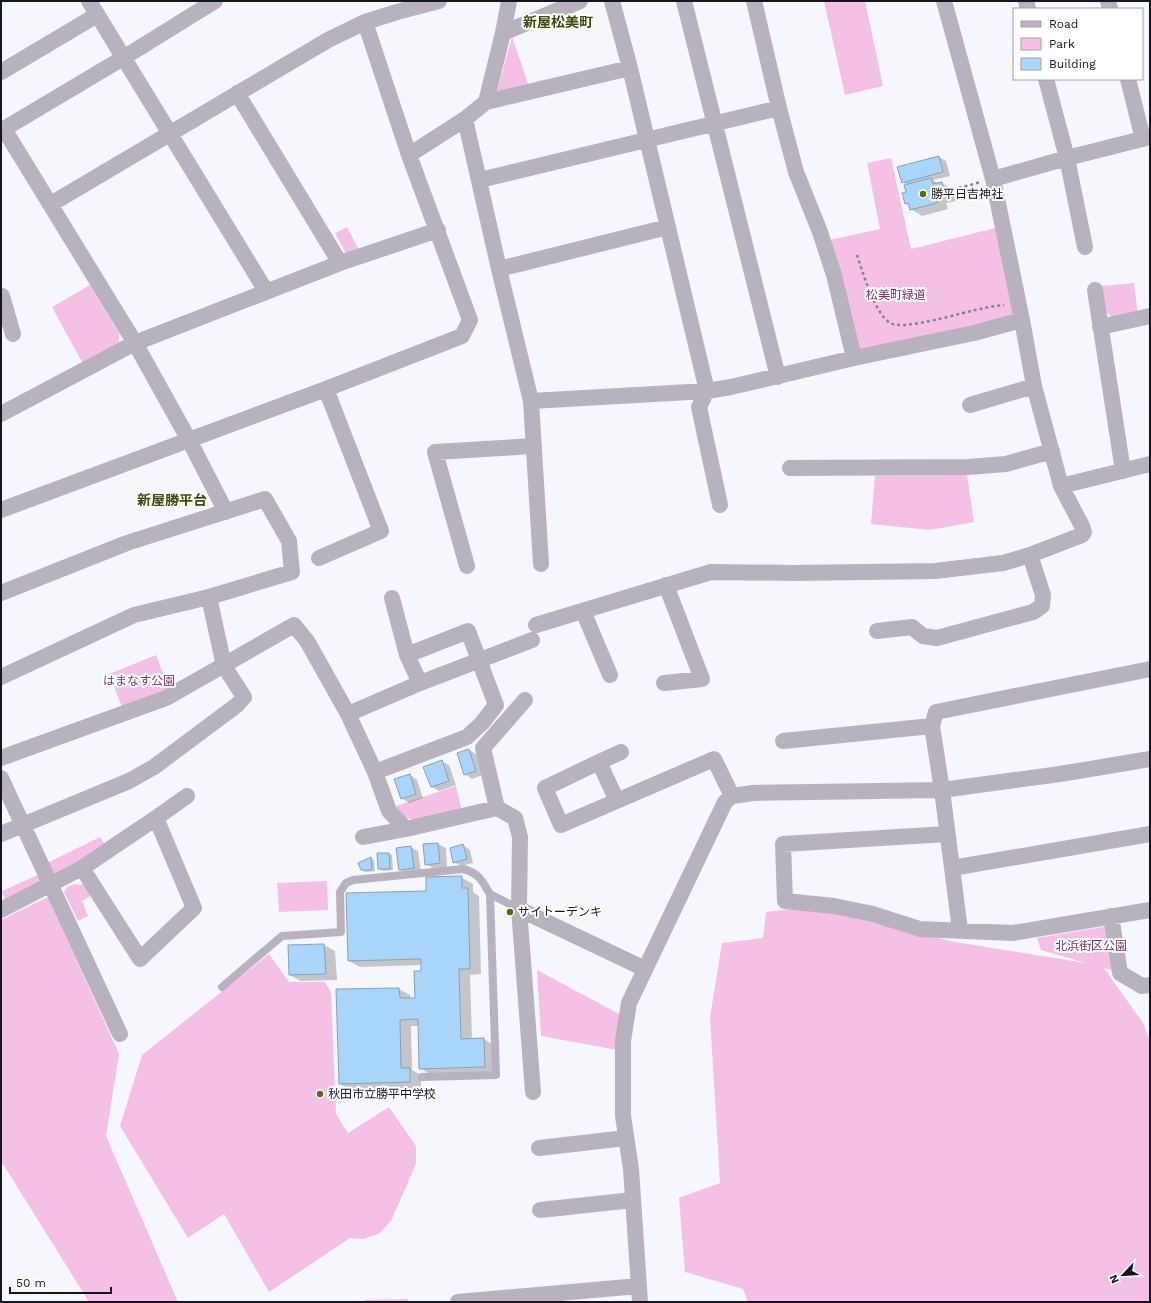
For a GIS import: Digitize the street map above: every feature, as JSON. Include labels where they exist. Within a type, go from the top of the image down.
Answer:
[{"type":"street","points":[[89,1],[266,292]]},
{"type":"street","points":[[215,1],[123,58],[2,126],[135,343],[189,440],[226,512]]},
{"type":"street","points":[[51,204],[328,40],[366,22],[396,12],[439,1]]},
{"type":"street","points":[[486,102],[503,33],[509,1]]},
{"type":"street","points":[[503,33],[580,1]]},
{"type":"street","points":[[612,1],[630,68],[708,391],[699,407],[720,505]]},
{"type":"street","points":[[684,1],[778,377]]},
{"type":"street","points":[[754,1],[779,108],[796,172],[820,232],[834,276],[854,358]]},
{"type":"street","points":[[348,714],[420,683],[479,660],[534,632],[583,611],[711,572],[935,572],[1003,563],[1030,555],[1082,535],[1084,532],[1061,486],[1034,386],[993,179],[944,1]]},
{"type":"street","points":[[1,72],[97,15]]},
{"type":"street","points":[[1,510],[326,389],[462,336],[470,320],[409,155],[366,22]]},
{"type":"street","points":[[409,155],[465,120],[486,102],[630,68]]},
{"type":"street","points":[[1046,80],[1067,158],[1085,247]]},
{"type":"street","points":[[993,179],[1146,138],[1128,80]]},
{"type":"street","points":[[237,93],[340,263]]},
{"type":"street","points":[[480,180],[779,108]]},
{"type":"street","points":[[465,120],[531,401],[541,564]]},
{"type":"street","points":[[499,269],[668,227]]},
{"type":"street","points":[[1,414],[135,343],[340,263],[438,230]]},
{"type":"street","points":[[1095,290],[1123,471]]},
{"type":"street","points":[[1,295],[13,334]]},
{"type":"street","points":[[1100,327],[1150,316]]},
{"type":"street","points":[[531,401],[708,391],[778,377],[854,358],[974,334],[1022,320]]},
{"type":"street","points":[[970,405],[1034,386]]},
{"type":"street","points":[[319,558],[381,531],[326,389]]},
{"type":"street","points":[[467,566],[435,452],[534,446]]},
{"type":"street","points":[[790,468],[968,467],[1006,464],[1052,451]]},
{"type":"street","points":[[1061,486],[1150,464]]},
{"type":"street","points":[[1,593],[127,543],[265,499],[289,541],[292,572],[209,597],[134,616],[1,677]]},
{"type":"street","points":[[877,631],[912,627],[922,636],[937,638],[1033,612],[1042,606],[1042,594],[1030,555]]},
{"type":"street","points":[[664,683],[702,679],[666,585]]},
{"type":"street","points":[[1,834],[129,781],[154,767],[237,705],[244,697],[224,666],[209,597]]},
{"type":"street","points":[[392,598],[407,655],[420,683]]},
{"type":"street","points":[[583,611],[610,675]]},
{"type":"street","points":[[1,758],[166,698],[294,625],[307,641],[348,714],[375,772],[389,812],[406,829]]},
{"type":"street","points":[[375,772],[467,737],[482,723],[496,705],[468,631],[407,655]]},
{"type":"street","points":[[960,930],[942,790],[932,726],[936,712],[1150,669]]},
{"type":"street","points":[[497,808],[483,748],[525,700]]},
{"type":"street","points":[[783,741],[932,726]]},
{"type":"street","points":[[621,752],[545,788],[561,825],[714,759],[732,796]]},
{"type":"street","points":[[640,1302],[631,1169],[623,1116],[623,1041],[629,1003],[725,802],[732,796],[753,793],[942,790],[1060,774],[1150,759]]},
{"type":"street","points":[[599,762],[617,801]]},
{"type":"street","points":[[1,778],[120,1034]]},
{"type":"street","points":[[1,910],[50,886],[82,868],[187,796]]},
{"type":"street","points":[[363,837],[406,829],[497,808],[515,818],[520,837],[519,909],[533,1092]]},
{"type":"street","points":[[82,868],[140,959],[194,908],[156,818]]},
{"type":"street","points":[[947,834],[783,844],[785,901],[834,906],[873,914],[920,929],[1013,933],[1150,910]]},
{"type":"street","points":[[952,868],[1150,834]]},
{"type":"street","points":[[519,909],[645,969]]},
{"type":"street","points":[[1111,916],[1120,973],[1142,986],[1150,985]]},
{"type":"street","points":[[539,1148],[626,1138]]},
{"type":"street","points":[[540,1210],[633,1200]]},
{"type":"street","points":[[458,1302],[639,1286]]},
{"type":"lane","points":[[222,987],[282,936],[341,932],[340,892],[346,883],[353,880],[463,869],[470,871],[481,878],[490,894],[496,1075],[422,1077]]},
{"type":"lane","points":[[490,894],[519,909]]},
{"type":"path","points":[[947,191],[993,179]]},
{"type":"path","points":[[857,255],[867,284],[880,312],[891,324],[903,325],[923,322],[1018,302]]},
{"type":"green space","points":[[824,1],[865,1],[883,86],[845,95]]},
{"type":"green space","points":[[512,37],[529,86],[496,95]]},
{"type":"green space","name":"松美町緑道","points":[[891,158],[911,249],[999,227],[1018,316],[859,352],[829,240],[880,229],[867,163]]},
{"type":"green space","points":[[347,227],[360,252],[348,258],[335,233]]},
{"type":"green space","points":[[1134,283],[1138,315],[1114,318],[1105,312],[1102,286]]},
{"type":"green space","points":[[90,285],[119,333],[119,343],[83,364],[52,307]]},
{"type":"green space","points":[[967,475],[974,522],[930,530],[871,524],[875,476]]},
{"type":"green space","name":"はまなす公園","points":[[156,655],[169,688],[122,707],[109,674]]},
{"type":"green space","points":[[456,786],[462,811],[420,823],[403,816],[396,806]]},
{"type":"green space","points":[[100,837],[106,846],[63,874],[50,873],[47,863]]},
{"type":"green space","points":[[38,875],[42,883],[6,903],[2,891]]},
{"type":"green space","points":[[327,881],[328,910],[279,912],[277,883]]},
{"type":"green space","points":[[74,884],[86,885],[92,895],[82,901],[88,916],[78,921],[64,892],[67,887]]},
{"type":"green space","points":[[48,897],[119,1054],[106,1136],[178,1302],[89,1302],[1,1161],[1,920]]},
{"type":"green space","name":"北浜街区公園","points":[[808,907],[865,916],[949,941],[1086,963],[1041,950],[1037,938],[1108,926],[1112,970],[1104,968],[1143,1023],[1150,1040],[1150,1302],[748,1302],[743,1289],[685,1272],[679,1198],[720,1183],[710,1017],[722,943],[763,938],[766,912]]},
{"type":"green space","points":[[269,954],[289,982],[325,982],[331,992],[336,1114],[348,1133],[389,1107],[416,1146],[416,1164],[391,1221],[379,1234],[363,1239],[350,1238],[269,1292],[224,1214],[188,1238],[120,1126],[142,1055]]},
{"type":"green space","points":[[537,970],[623,1016],[617,1050],[541,1036]]},
{"type":"green space","points":[[408,1299],[408,1302],[365,1302],[365,1300]]},
{"type":"building","points":[[939,156],[943,172],[902,183],[897,167]]},
{"type":"building","name":"勝平日吉神社","points":[[931,178],[933,184],[942,182],[945,194],[935,197],[937,203],[910,210],[908,203],[905,204],[902,193],[906,192],[904,185]]},
{"type":"building","points":[[469,749],[476,771],[464,775],[457,753]]},
{"type":"building","points":[[442,760],[449,781],[431,787],[423,767]]},
{"type":"building","points":[[410,774],[416,794],[401,799],[394,779]]},
{"type":"building","points":[[438,843],[440,863],[425,865],[423,844]]},
{"type":"building","points":[[463,844],[467,859],[453,863],[450,848]]},
{"type":"building","points":[[411,846],[414,868],[399,870],[396,848]]},
{"type":"building","points":[[377,853],[389,853],[390,869],[378,869]]},
{"type":"building","points":[[371,857],[372,870],[361,870],[358,863]]},
{"type":"building","points":[[462,876],[462,888],[468,888],[470,969],[459,969],[461,1039],[484,1038],[485,1067],[419,1069],[418,1019],[400,1020],[401,1068],[410,1068],[410,1082],[339,1084],[336,989],[399,988],[400,998],[415,998],[414,971],[421,971],[421,959],[348,961],[346,893],[426,891],[426,877]]},
{"type":"building","points":[[324,944],[326,974],[289,975],[288,945]]},
{"type":"place","name":"勝平日吉神社","points":[[923,194]]},
{"type":"place","name":"サイトーデンキ","points":[[510,912]]},
{"type":"place","name":"秋田市立勝平中学校","points":[[320,1094]]},
{"type":"district","name":"新屋松美町","points":[[558,22]]},
{"type":"district","name":"新屋勝平台","points":[[172,500]]}]
